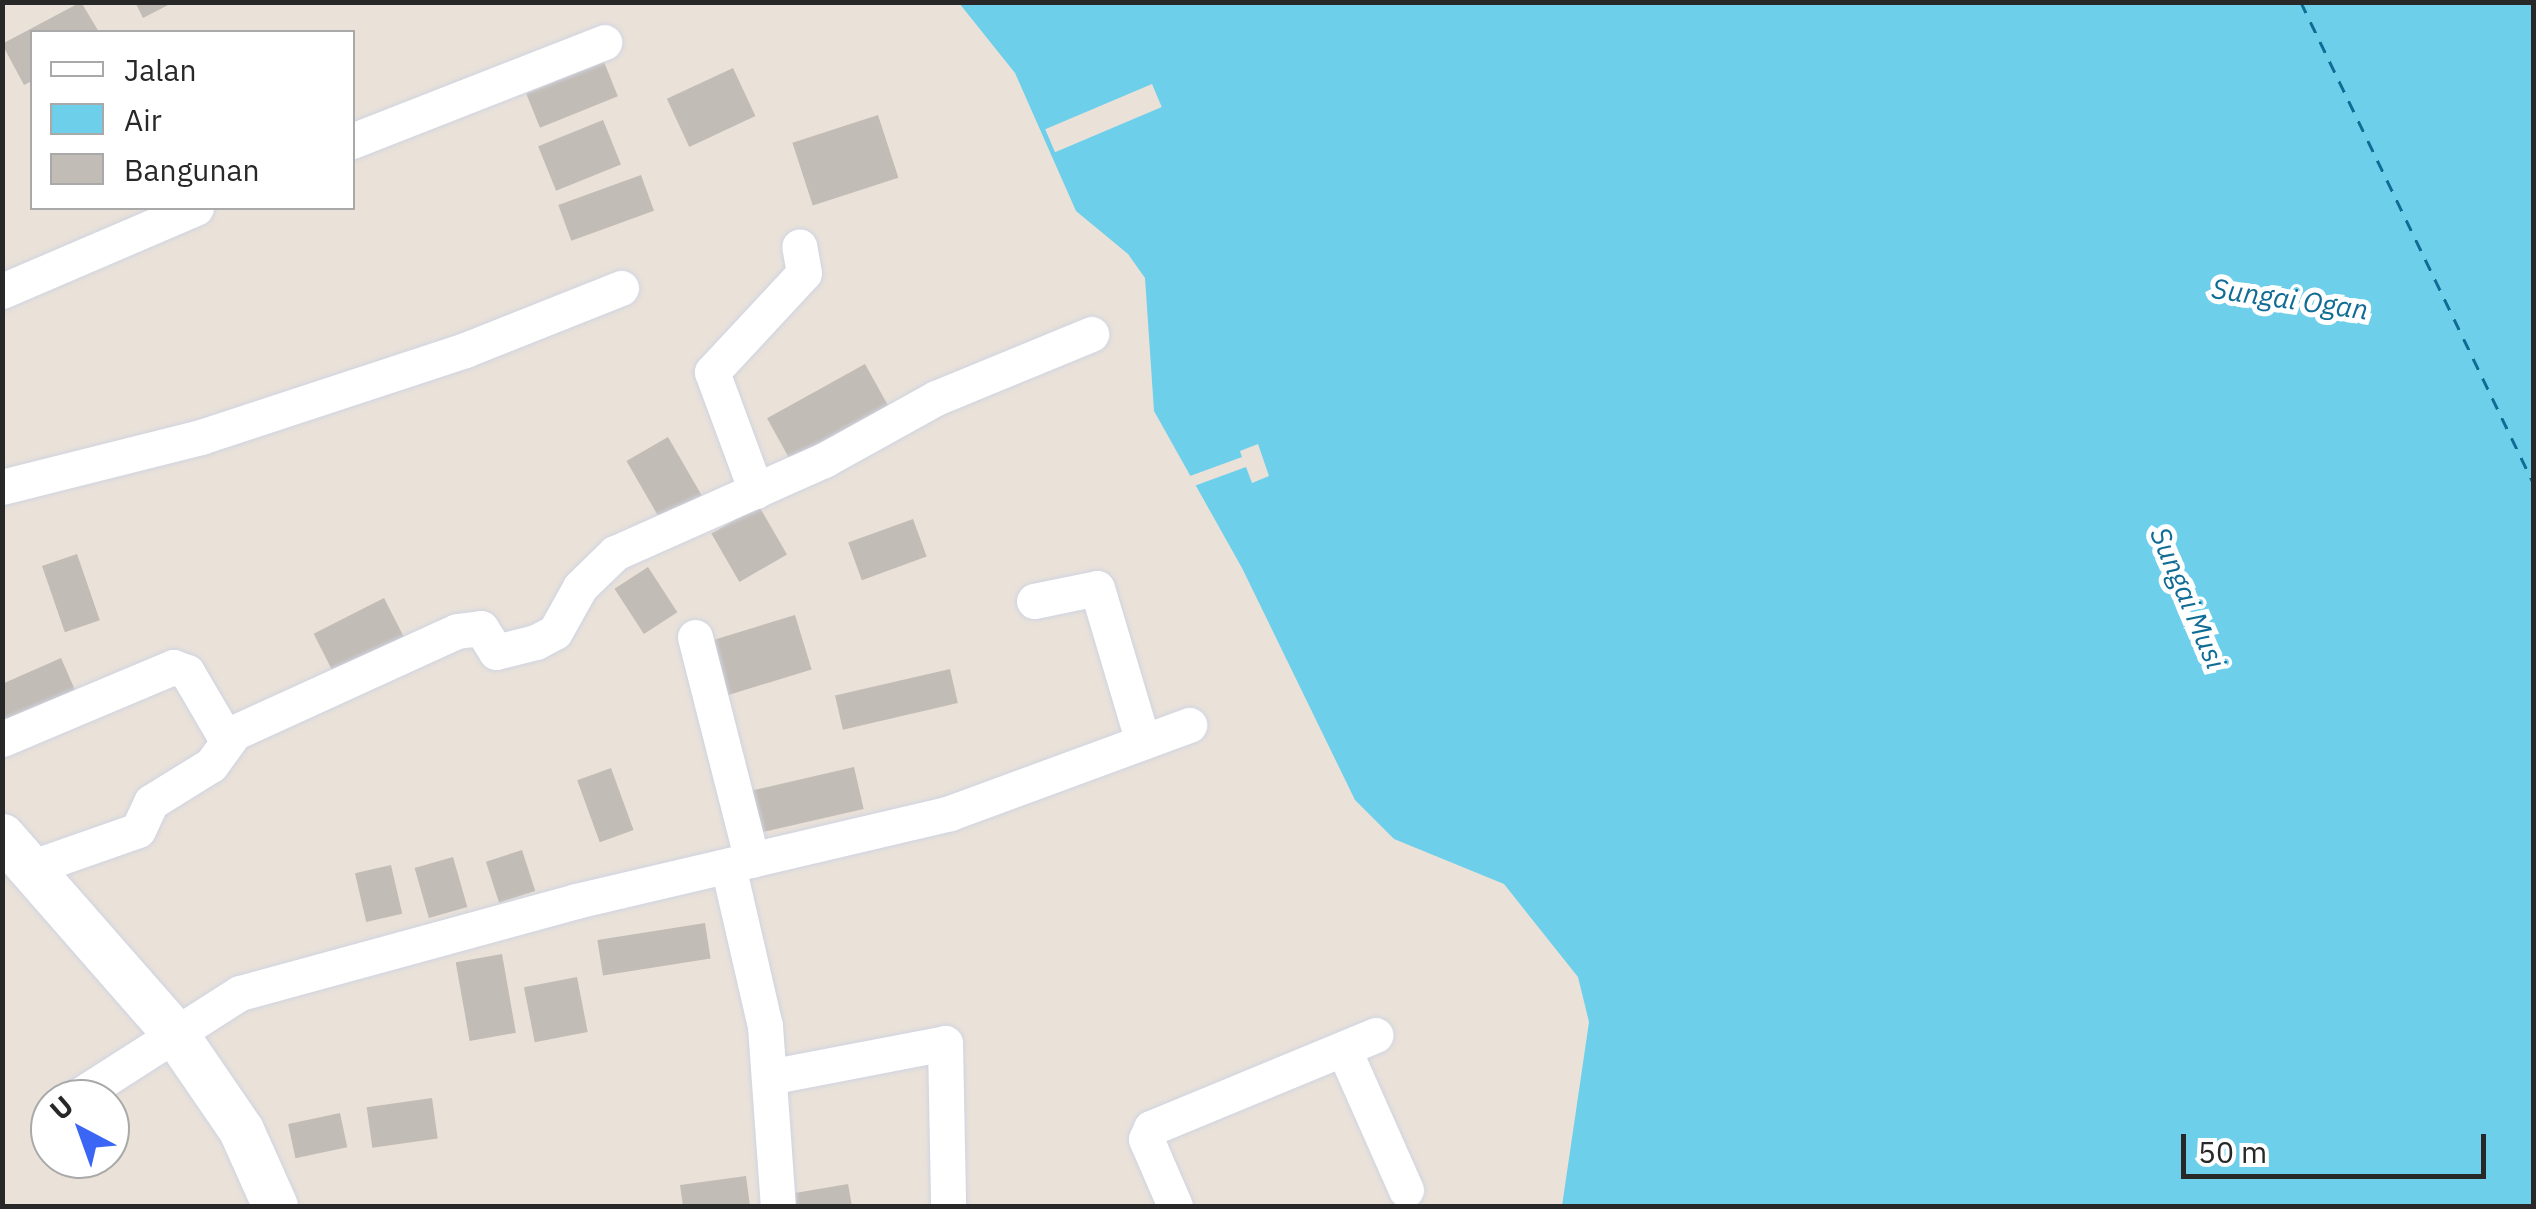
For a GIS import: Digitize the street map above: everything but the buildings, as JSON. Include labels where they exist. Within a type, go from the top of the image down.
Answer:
[{"type":"street","points":[[355,140],[604,42]]},
{"type":"street","points":[[2,291],[191,210]]},
{"type":"street","points":[[756,492],[712,372],[804,273],[799,246]]},
{"type":"street","points":[[2,487],[201,437],[465,350],[622,288]]},
{"type":"street","points":[[2,739],[173,667],[192,677],[224,732],[235,732],[457,631],[481,628],[496,652],[536,642],[555,632],[580,587],[615,552],[756,492],[936,398],[1091,334]]},
{"type":"street","points":[[1034,601],[1097,588],[1142,739]]},
{"type":"street","points":[[694,636],[740,863],[765,1026],[778,1206]]},
{"type":"street","points":[[106,1079],[220,1002],[260,987],[950,813],[1142,739],[1189,725]]},
{"type":"street","points":[[11,849],[138,830],[151,802],[211,765],[235,732]]},
{"type":"street","points":[[11,849],[176,1035],[241,1130],[274,1206]]},
{"type":"street","points":[[1175,1206],[1146,1139],[1150,1128],[1359,1042],[1406,1190]]},
{"type":"street","points":[[769,1077],[935,1043],[948,1206]]},
{"type":"water","points":[[959,3],[2533,3],[2533,1206],[1562,1206],[1589,1022],[1578,977],[1504,884],[1394,839],[1355,800],[1242,568],[1154,411],[1145,278],[1128,254],[1076,211],[1015,73]]},
{"type":"pier","points":[[1152,84],[1162,107],[1055,152],[1045,129]]},
{"type":"pier","points":[[1258,444],[1269,476],[1252,483],[1246,467],[1194,486],[1190,476],[1242,457],[1240,451]]},
{"type":"ferry route","points":[[2301,2],[2534,484]]},
{"type":"water label","name":"Sungai Ogan","points":[[2290,299]]},
{"type":"water label","name":"Sungai Musi","points":[[2188,598]]}]
